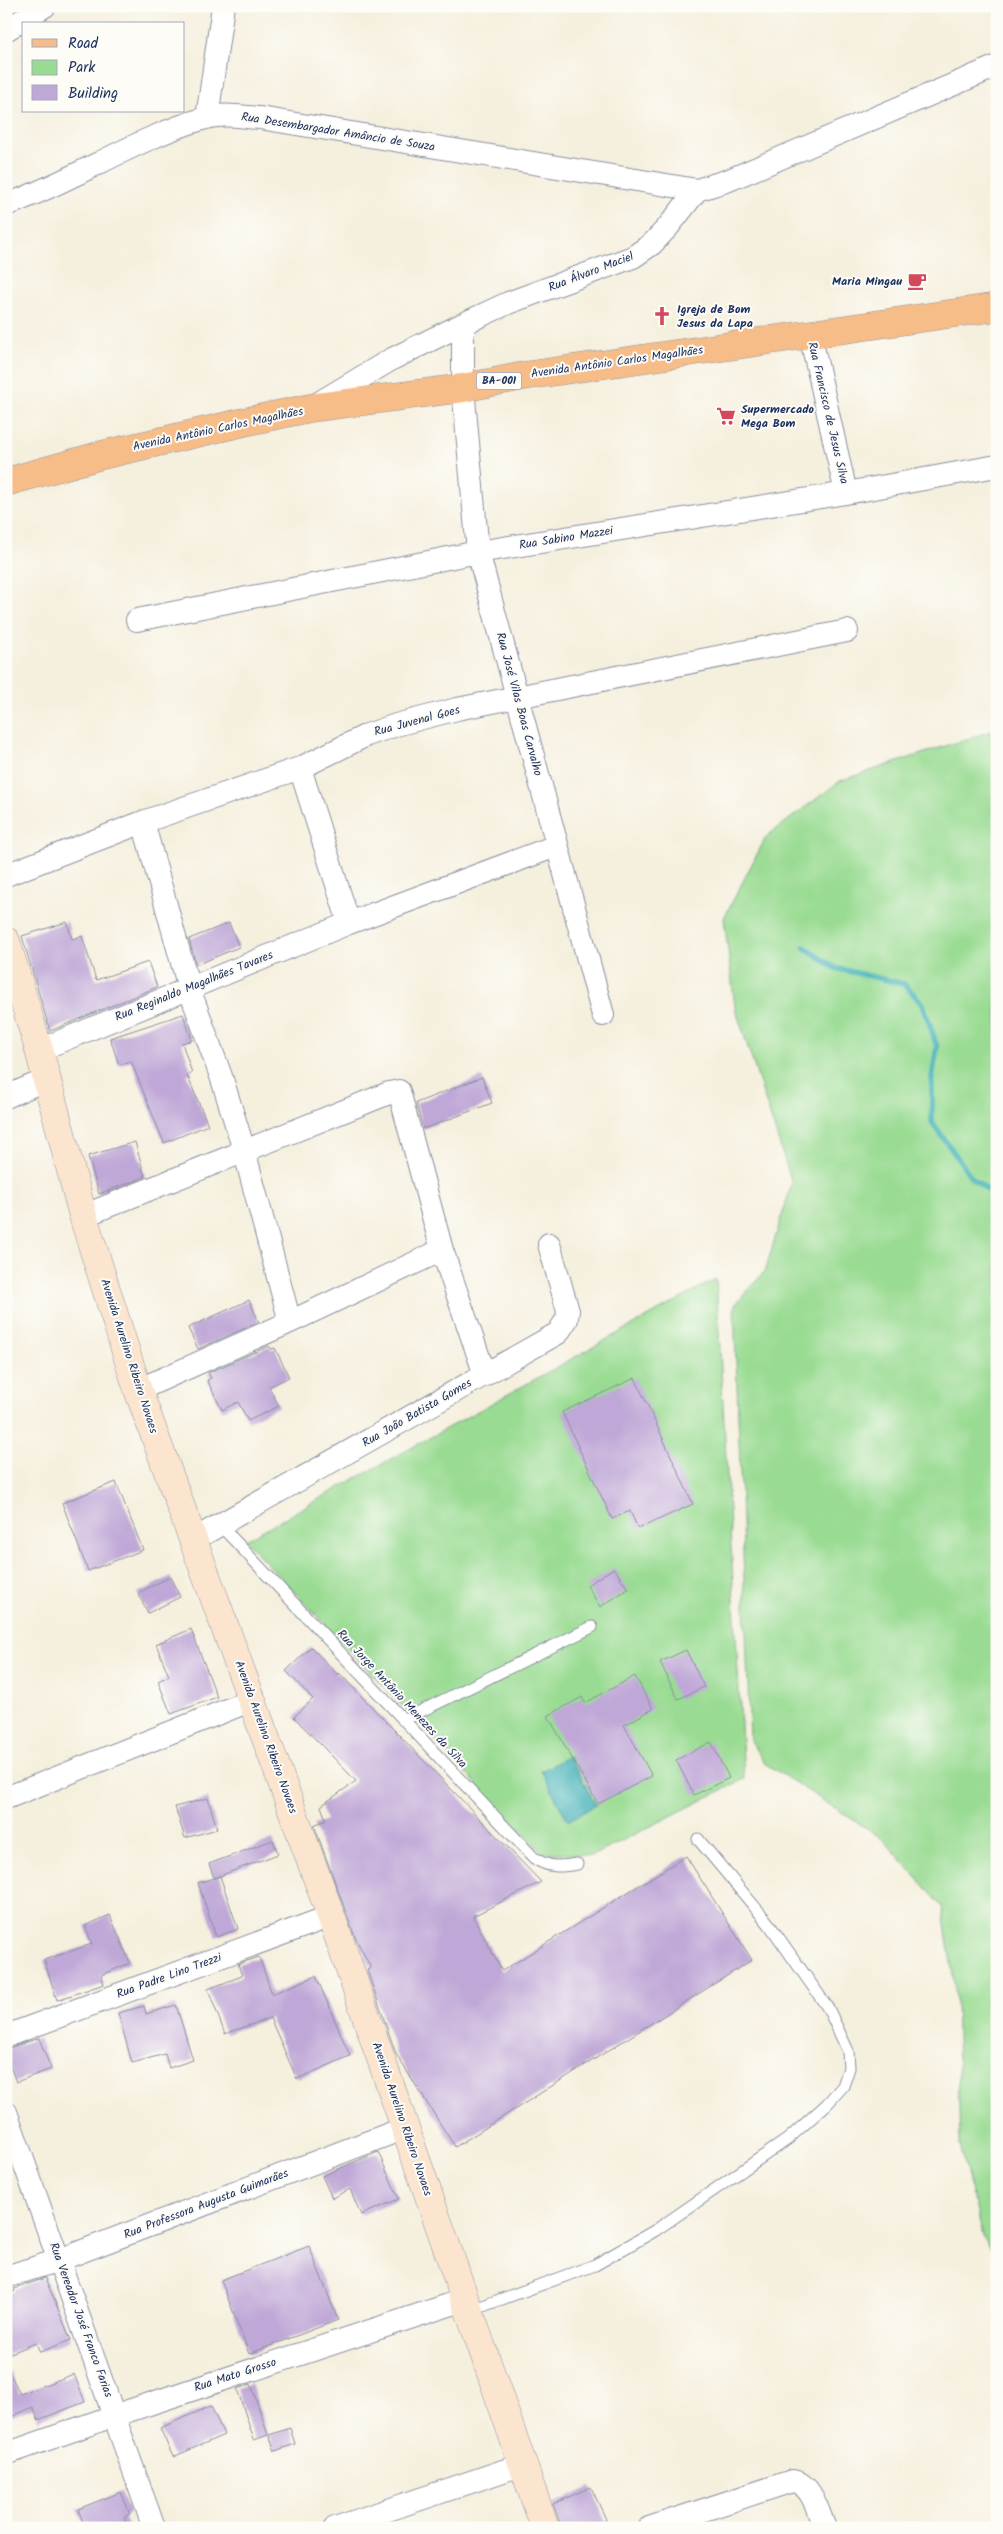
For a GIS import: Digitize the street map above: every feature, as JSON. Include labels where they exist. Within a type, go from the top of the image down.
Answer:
[{"type":"main road","name":"Avenida Antônio Carlos Magalhães","points":[[8,478],[310,408],[463,388],[524,376],[997,307]]},
{"type":"street","points":[[6,30],[45,6]]},
{"type":"street","points":[[208,118],[223,6]]},
{"type":"street","points":[[697,190],[729,180],[997,66]]},
{"type":"street","name":"Rua Desembargador Amâncio de Souza","points":[[6,205],[36,194],[128,150],[208,118],[229,116],[260,118],[697,190]]},
{"type":"street","name":"Rua Álvaro Maciel","points":[[310,408],[392,359],[462,324],[508,303],[633,257],[652,244],[697,190]]},
{"type":"street","name":"Rua José Vilas Boas Carvalho","points":[[462,324],[463,388],[478,552],[603,1015]]},
{"type":"street","name":"Rua Francisco de Jesus Silva","points":[[810,334],[846,493]]},
{"type":"street","name":"Rua Sabino Mazzei","points":[[137,620],[478,552],[846,493],[997,466]]},
{"type":"street","name":"Rua Juvenal Goes","points":[[6,875],[143,822],[300,768],[367,735],[396,725],[518,697],[848,631]]},
{"type":"street","points":[[300,768],[349,923]]},
{"type":"street","points":[[143,822],[189,988],[222,1078],[244,1150],[290,1322]]},
{"type":"street","name":"Rua Reginaldo Magalhães Tavares","points":[[39,1050],[349,923],[556,846]]},
{"type":"street","name":"Avenida Aurelino Ribeiro Novaes","points":[[6,941],[39,1050],[83,1216],[138,1390],[331,1916],[544,2528]]},
{"type":"street","points":[[6,1097],[46,1079]]},
{"type":"street","points":[[83,1216],[389,1092],[399,1090],[442,1250],[484,1375]]},
{"type":"street","name":"Rua João Batista Gomes","points":[[193,1540],[547,1340],[563,1327],[568,1312],[549,1244]]},
{"type":"street","points":[[138,1390],[290,1322],[442,1250]]},
{"type":"street","points":[[6,1798],[252,1700]]},
{"type":"street","name":"Rua Padre Lino Trezzi","points":[[6,2036],[331,1916]]},
{"type":"street","name":"Rua Vereador José Franco Farias","points":[[6,2112],[116,2414],[154,2528]]},
{"type":"street","name":"Rua Professora Augusta Guimarães","points":[[6,2277],[59,2260],[405,2128]]},
{"type":"street","name":"Rua Mato Grosso","points":[[6,2454],[116,2414],[466,2305]]},
{"type":"street","points":[[335,2528],[521,2465]]},
{"type":"street","points":[[649,2528],[694,2520],[788,2481],[801,2483],[810,2492],[825,2528]]},
{"type":"lane","name":"Rua Jorge Antônio Menezes da Silva","points":[[220,1525],[534,1858],[545,1865],[560,1867],[577,1864]]},
{"type":"lane","points":[[403,1720],[592,1627]]},
{"type":"lane","points":[[466,2305],[595,2264],[656,2230],[788,2139],[827,2104],[843,2086],[849,2068],[848,2051],[828,2008],[769,1924],[698,1839]]},
{"type":"green space","points":[[997,729],[997,2258],[983,2236],[960,2145],[956,1995],[942,1906],[882,1838],[764,1763],[750,1740],[734,1306],[765,1271],[792,1183],[735,1007],[724,918],[766,837],[840,781]]},
{"type":"green space","points":[[716,1279],[744,1779],[592,1856],[541,1852],[245,1540]]},
{"type":"water","points":[[569,1756],[596,1805],[568,1821],[541,1771]]},
{"type":"building","points":[[67,922],[72,939],[82,936],[96,980],[148,962],[157,987],[50,1031],[22,936]]},
{"type":"building","points":[[229,923],[239,947],[196,965],[189,939]]},
{"type":"building","points":[[183,1014],[192,1040],[182,1043],[192,1073],[187,1075],[208,1125],[164,1143],[131,1061],[119,1065],[110,1038]]},
{"type":"building","points":[[482,1077],[492,1103],[423,1129],[416,1103]]},
{"type":"building","points":[[135,1142],[145,1177],[99,1194],[88,1156]]},
{"type":"building","points":[[249,1300],[259,1322],[198,1349],[188,1328]]},
{"type":"building","points":[[269,1346],[271,1349],[275,1348],[289,1377],[269,1387],[279,1406],[248,1421],[238,1402],[222,1410],[207,1380],[211,1378],[208,1373]]},
{"type":"building","points":[[635,1378],[693,1504],[638,1529],[630,1511],[612,1519],[562,1412]]},
{"type":"building","points":[[116,1482],[143,1550],[88,1571],[62,1503]]},
{"type":"building","points":[[614,1568],[628,1589],[600,1607],[587,1585]]},
{"type":"building","points":[[170,1577],[180,1597],[148,1613],[138,1593]]},
{"type":"building","points":[[191,1629],[217,1697],[171,1714],[158,1681],[169,1676],[156,1644]]},
{"type":"building","points":[[311,1647],[338,1675],[339,1673],[541,1882],[473,1916],[502,1971],[686,1856],[752,1960],[455,2147],[396,2054],[367,1970],[371,1968],[355,1937],[314,1825],[326,1820],[321,1806],[356,1781],[294,1717],[313,1699],[286,1671]]},
{"type":"building","points":[[686,1650],[704,1687],[678,1699],[660,1662]]},
{"type":"building","points":[[635,1676],[653,1709],[624,1725],[652,1776],[598,1804],[548,1716],[582,1697],[585,1703]]},
{"type":"building","points":[[711,1742],[729,1778],[694,1795],[676,1760]]},
{"type":"building","points":[[208,1798],[217,1829],[185,1838],[175,1807]]},
{"type":"building","points":[[273,1840],[278,1854],[214,1878],[209,1864]]},
{"type":"building","points":[[220,1876],[238,1929],[216,1937],[198,1883]]},
{"type":"building","points":[[110,1915],[130,1963],[101,1975],[104,1984],[57,2000],[44,1960],[92,1944],[85,1926]]},
{"type":"building","points":[[259,1957],[272,1994],[316,1976],[350,2056],[297,2079],[270,2018],[225,2034],[208,1989],[242,1976],[238,1964]]},
{"type":"building","points":[[176,2005],[193,2060],[169,2068],[165,2054],[132,2063],[118,2013],[144,2006],[146,2014]]},
{"type":"building","points":[[39,2038],[51,2069],[16,2082],[6,2055],[6,2049]]},
{"type":"building","points":[[378,2152],[399,2199],[361,2215],[350,2189],[332,2198],[322,2176]]},
{"type":"building","points":[[309,2246],[338,2320],[249,2354],[221,2280]]},
{"type":"building","points":[[45,2278],[71,2340],[40,2352],[36,2343],[6,2355],[6,2294],[15,2291],[14,2289]]},
{"type":"building","points":[[6,2365],[20,2394],[74,2374],[85,2402],[38,2420],[33,2407],[6,2419]]},
{"type":"building","points":[[251,2384],[268,2435],[254,2440],[237,2389]]},
{"type":"building","points":[[211,2406],[224,2435],[173,2457],[160,2428]]},
{"type":"building","points":[[290,2428],[295,2444],[275,2451],[269,2435]]},
{"type":"building","points":[[591,2487],[610,2528],[562,2528],[553,2504]]},
{"type":"building","points":[[121,2492],[130,2514],[124,2517],[129,2528],[85,2528],[78,2509]]},
{"type":"waterway","points":[[804,947],[835,968],[904,984],[923,1004],[937,1047],[932,1078],[932,1122],[972,1178],[997,1197]]},
{"type":"place","name":"Maria Mingau","points":[[917,281]]},
{"type":"place","name":"Igreja de Bom Jesus da Lapa","points":[[662,316]]},
{"type":"place","name":"Supermercado Mega Bom","points":[[726,416]]}]
